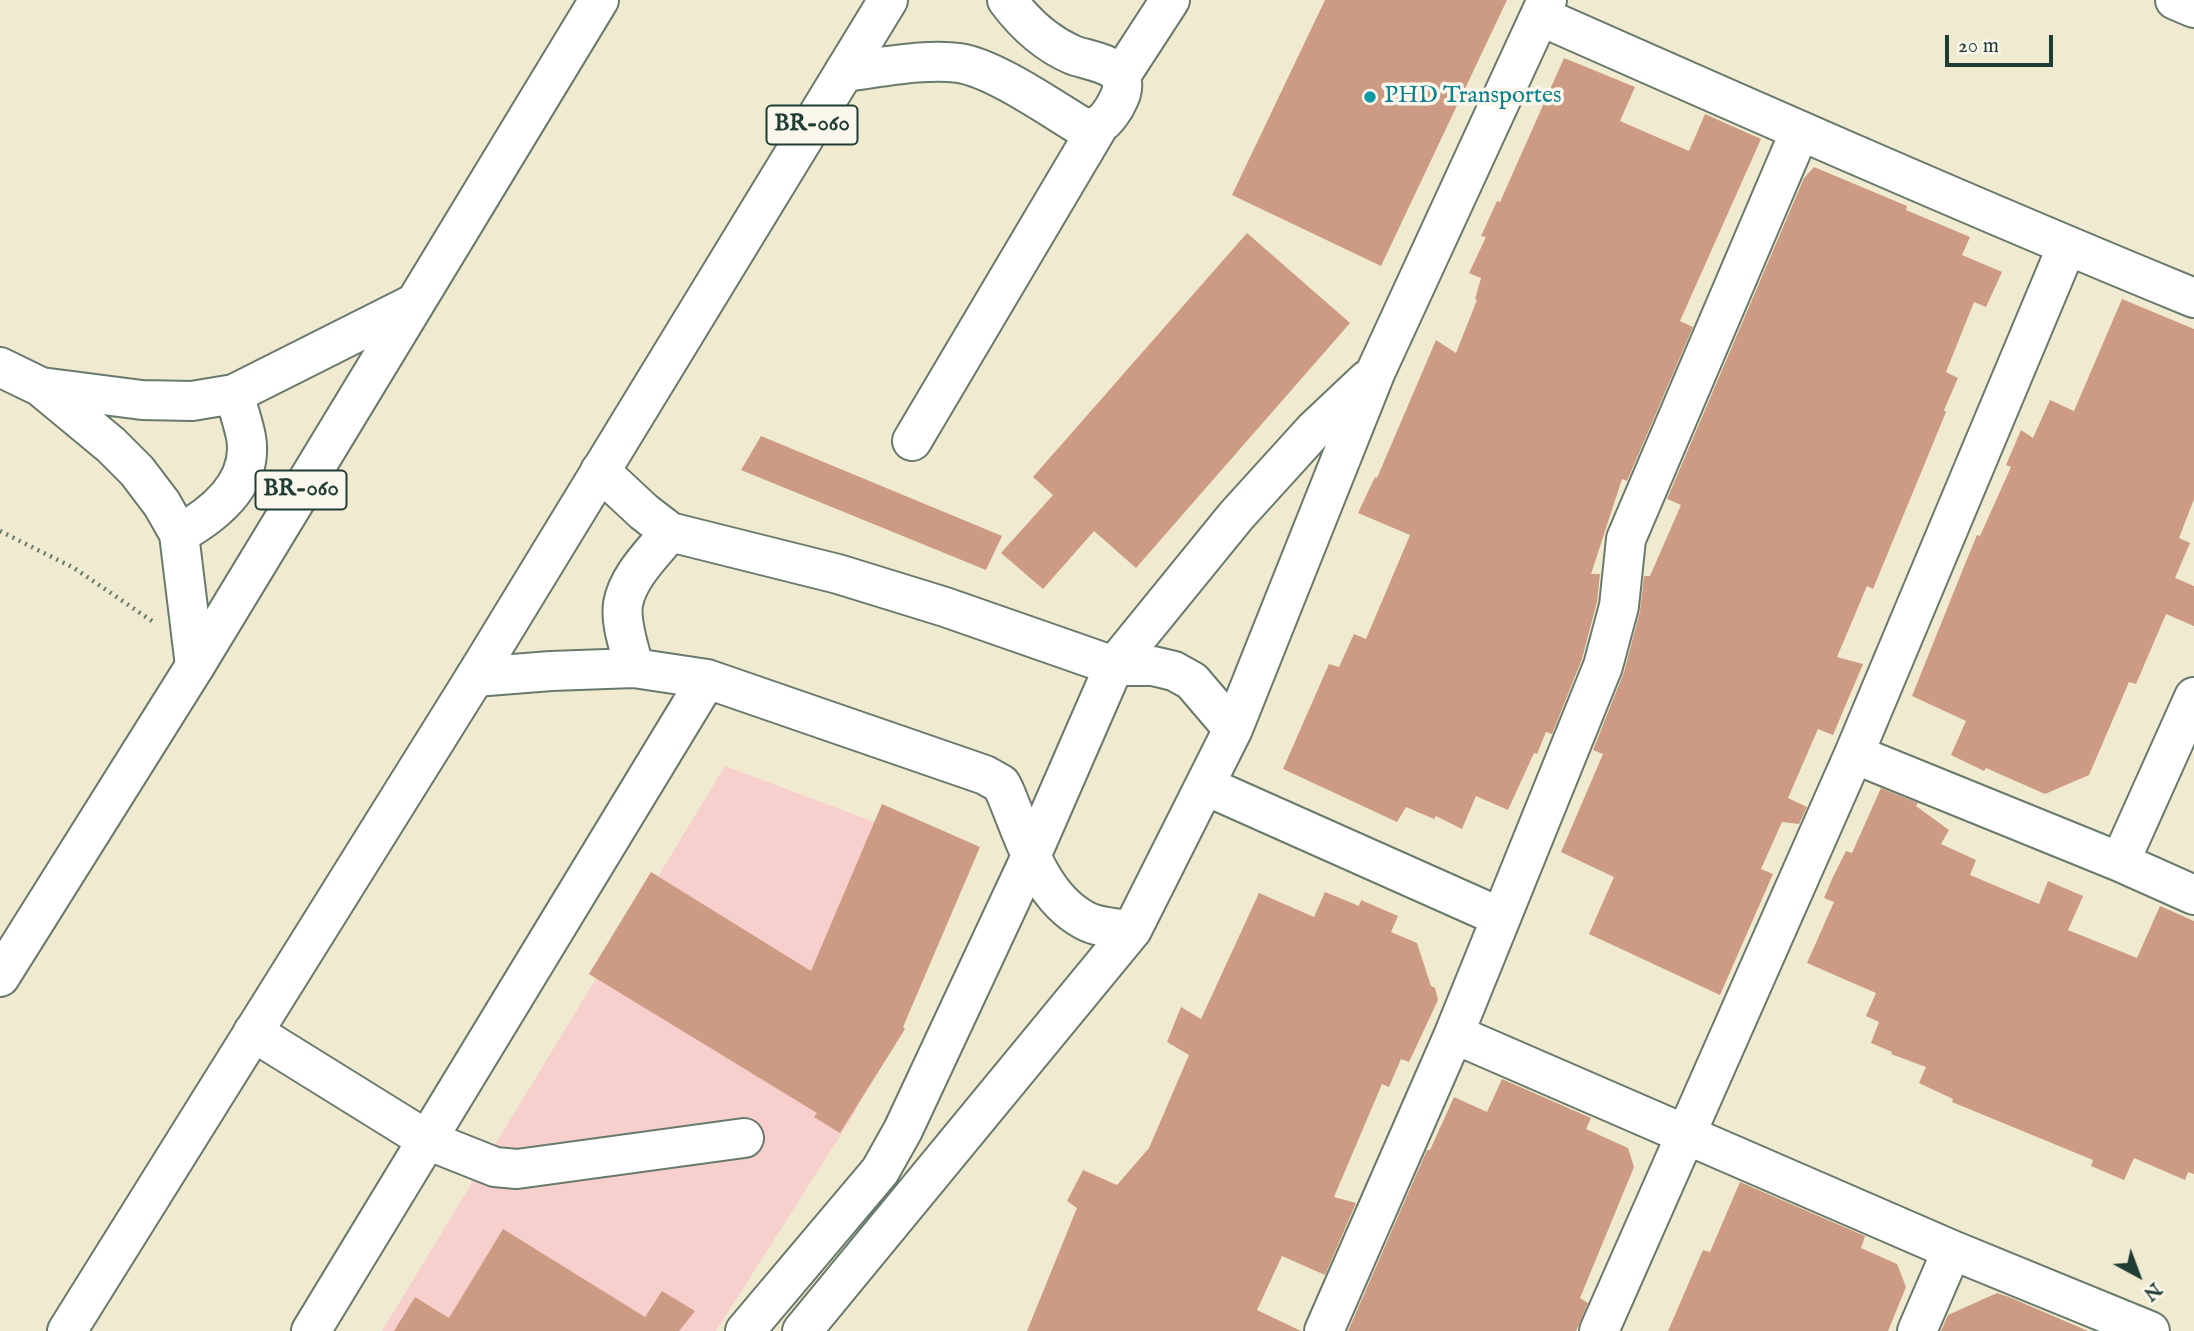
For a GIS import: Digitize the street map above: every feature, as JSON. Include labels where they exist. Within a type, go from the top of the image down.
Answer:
[{"type":"main road","name":"BR-060","points":[[0,978],[195,667],[599,0]]},
{"type":"main road","name":"BR-060","points":[[67,1331],[475,677],[888,0]]},
{"type":"main road","points":[[912,441],[1098,127],[1107,120],[1123,89],[1121,77],[1113,69],[1072,55],[1049,43],[1027,24],[1007,0]]},
{"type":"main road","points":[[1121,77],[1170,0]]},
{"type":"main road","points":[[2175,0],[2194,8]]},
{"type":"main road","points":[[802,1331],[1132,930],[1233,729],[1376,371],[1544,8],[1800,131],[2194,298]]},
{"type":"main road","points":[[845,72],[956,62],[988,72],[1084,128],[1098,127]]},
{"type":"main road","points":[[1324,1331],[1454,1034],[1603,666],[1619,606],[1626,539],[1800,131]]},
{"type":"main road","points":[[1599,1331],[1854,754],[2067,246]]},
{"type":"main road","points":[[41,387],[142,400],[191,401],[234,394],[413,304]]},
{"type":"main road","points":[[0,367],[41,387],[111,445],[137,471],[162,503],[179,534],[195,667]]},
{"type":"main road","points":[[745,1331],[880,1171],[921,1093],[1032,854],[1114,666],[1236,516],[1314,430],[1376,371]]},
{"type":"main road","points":[[179,534],[215,511],[240,477],[246,460],[246,439],[234,394]]},
{"type":"main road","points":[[600,471],[644,512],[670,531],[838,573],[1114,666],[1153,666],[1174,671],[1192,681],[1233,729]]},
{"type":"main road","points":[[634,668],[624,626],[623,605],[630,585],[670,531]]},
{"type":"main road","points":[[475,677],[634,668],[707,679],[985,775],[1001,784],[1045,882],[1063,906],[1084,921],[1099,926],[1132,930]]},
{"type":"main road","points":[[311,1331],[707,679]]},
{"type":"main road","points":[[2120,862],[2194,697]]},
{"type":"main road","points":[[1854,754],[2120,862],[2194,895]]},
{"type":"main road","points":[[1206,786],[1500,917]]},
{"type":"main road","points":[[253,1032],[427,1140],[495,1167],[517,1169],[744,1138]]},
{"type":"main road","points":[[1454,1034],[1952,1250],[2150,1331]]},
{"type":"main road","points":[[1917,1331],[1952,1250]]},
{"type":"path","points":[[0,531],[74,568],[158,625]]},
{"type":"shaded area","points":[[725,766],[957,853],[854,1114],[716,1331],[382,1331]]},
{"type":"building","name":"PHD Transportes","points":[[1325,0],[1507,0],[1381,266],[1232,195]]},
{"type":"building","points":[[1564,58],[1635,87],[1620,121],[1689,151],[1705,114],[1761,139],[1680,321],[1693,327],[1627,481],[1622,479],[1591,574],[1600,574],[1597,602],[1582,659],[1552,734],[1546,732],[1508,810],[1476,796],[1462,829],[1436,816],[1434,819],[1406,807],[1397,822],[1283,769],[1329,664],[1339,667],[1354,634],[1366,639],[1410,535],[1358,513],[1375,477],[1377,478],[1436,340],[1456,353],[1477,300],[1475,299],[1481,278],[1469,273],[1486,237],[1481,236],[1497,201],[1500,202]]},
{"type":"building","points":[[1814,167],[1907,206],[1906,210],[1970,237],[1962,255],[2002,272],[1986,307],[1974,302],[1946,372],[1958,378],[1944,410],[1946,412],[1873,589],[1867,586],[1837,657],[1863,664],[1833,735],[1818,729],[1788,798],[1807,807],[1799,824],[1782,822],[1761,869],[1773,874],[1720,995],[1589,934],[1614,877],[1561,852],[1603,754],[1593,750],[1624,672],[1640,611],[1644,576],[1650,576],[1681,505],[1667,499],[1804,178]]},
{"type":"building","points":[[1247,233],[1350,323],[1136,568],[1094,531],[1043,589],[1001,553],[1053,495],[1033,477]]},
{"type":"building","points":[[2122,299],[2194,329],[2194,499],[2179,538],[2190,543],[2175,578],[2194,586],[2194,626],[2166,614],[2136,684],[2129,682],[2089,775],[2045,794],[1986,768],[1984,771],[1951,755],[1966,721],[1912,696],[1977,535],[1980,536],[2011,467],[2006,465],[2021,430],[2033,438],[2050,400],[2074,411]]},
{"type":"building","points":[[761,436],[1002,536],[986,570],[741,470]]},
{"type":"building","points":[[1881,788],[1918,803],[1916,806],[1949,830],[1941,844],[1976,860],[1970,875],[2039,904],[2048,881],[2083,896],[2068,930],[2137,958],[2160,906],[2194,921],[2194,1174],[2188,1172],[2185,1180],[2134,1158],[2124,1180],[2091,1166],[2093,1160],[1952,1102],[1953,1099],[1919,1083],[1926,1067],[1871,1043],[1879,1022],[1866,1016],[1876,993],[1807,963],[1834,902],[1824,898],[1846,851],[1852,853]]},
{"type":"building","points":[[882,804],[980,847],[903,1027],[905,1029],[840,1133],[814,1117],[817,1113],[589,974],[651,872],[811,971]]},
{"type":"building","points":[[1325,892],[1359,906],[1361,900],[1398,916],[1391,932],[1417,943],[1438,1000],[1409,1062],[1401,1059],[1389,1087],[1382,1084],[1334,1197],[1356,1203],[1325,1275],[1282,1256],[1257,1310],[1301,1331],[1027,1331],[1077,1208],[1067,1201],[1083,1170],[1117,1185],[1149,1148],[1189,1055],[1167,1042],[1181,1007],[1201,1019],[1259,893],[1314,917]]},
{"type":"building","points":[[1502,1079],[1591,1118],[1586,1129],[1628,1148],[1634,1167],[1580,1298],[1588,1303],[1576,1331],[1348,1331],[1427,1150],[1430,1150],[1454,1097],[1487,1112]]},
{"type":"building","points":[[1740,1182],[1865,1236],[1861,1248],[1897,1264],[1906,1287],[1888,1331],[1668,1331],[1703,1250],[1710,1252]]},
{"type":"building","points":[[503,1229],[645,1317],[662,1291],[695,1311],[679,1331],[394,1331],[415,1297],[449,1318]]},
{"type":"building","points":[[1997,1293],[2088,1331],[1941,1331],[1948,1315]]},
{"type":"place","name":"PHD Transportes","points":[[1370,97]]}]
